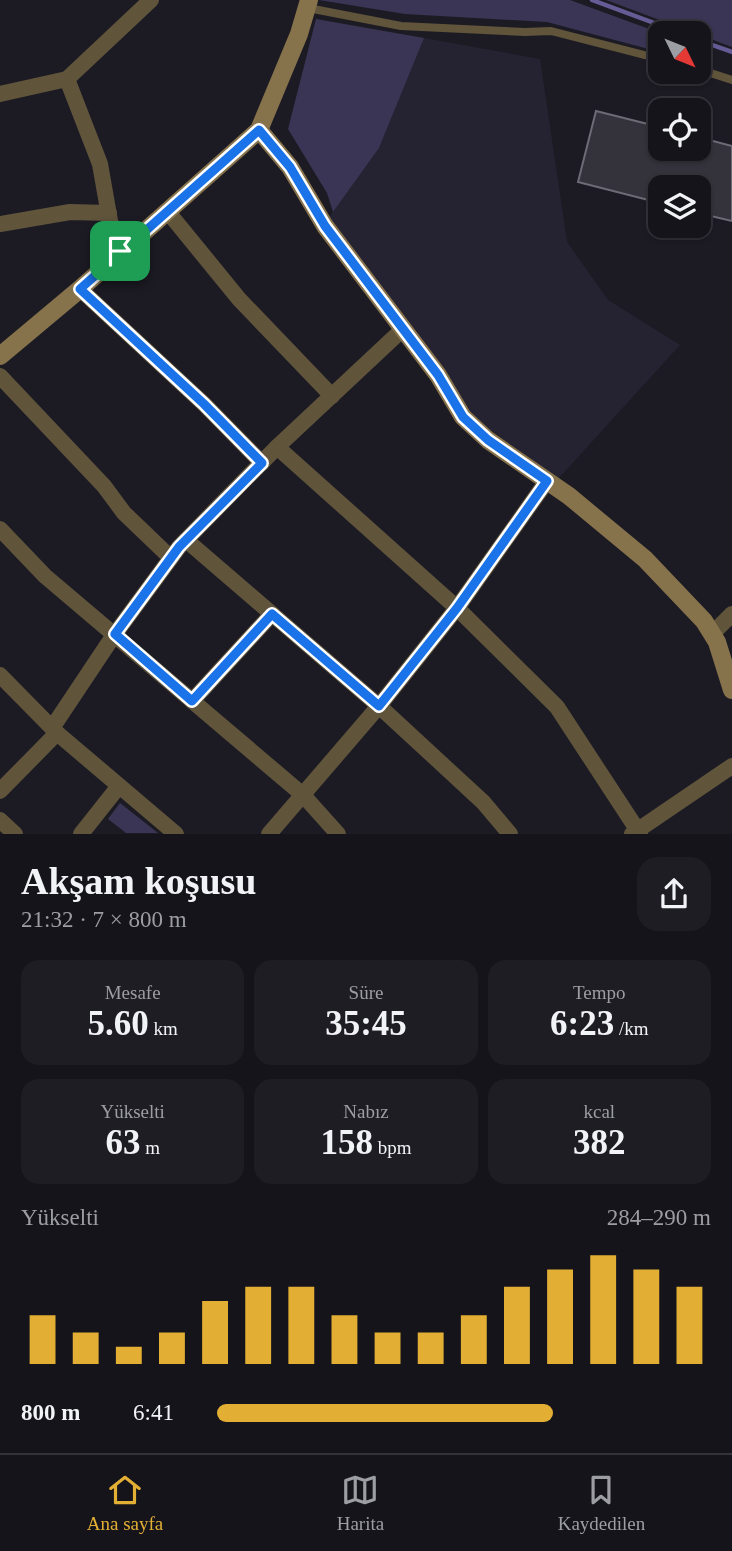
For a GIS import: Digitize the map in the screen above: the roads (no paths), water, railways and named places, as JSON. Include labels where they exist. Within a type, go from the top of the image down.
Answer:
[{"type":"street","points":[[0,94],[67,79],[150,0]]},
{"type":"street","points":[[0,356],[80,289],[259,130],[305,3]]},
{"type":"street","points":[[67,79],[100,164],[109,213],[120,251]]},
{"type":"street","points":[[259,130],[290,167],[325,226],[438,375],[463,417],[488,440],[547,481],[645,559],[704,621],[712,634],[732,690]]},
{"type":"street","points":[[0,224],[69,212],[109,213]]},
{"type":"street","points":[[168,212],[239,299],[332,396]]},
{"type":"street","points":[[80,289],[204,404],[262,463]]},
{"type":"street","points":[[0,790],[55,730],[115,634],[186,540],[277,447],[403,329]]},
{"type":"street","points":[[0,376],[104,486],[124,513],[171,558]]},
{"type":"street","points":[[277,447],[457,608],[557,707],[636,832],[732,766]]},
{"type":"street","points":[[269,834],[379,706],[457,608],[547,481]]},
{"type":"street","points":[[0,529],[45,576],[303,795],[338,834]]},
{"type":"street","points":[[186,540],[379,706],[483,802],[510,834]]},
{"type":"street","points":[[192,701],[272,614]]},
{"type":"street","points":[[712,634],[732,614]]},
{"type":"street","points":[[0,675],[55,730],[176,834]]},
{"type":"street","points":[[81,834],[119,786]]},
{"type":"lane","points":[[305,3],[401,26],[551,31],[648,56]]},
{"type":"lane","points":[[711,73],[732,80]]},
{"type":"waterway","points":[[592,0],[649,21]]},
{"type":"waterway","points":[[711,45],[732,52]]}]
